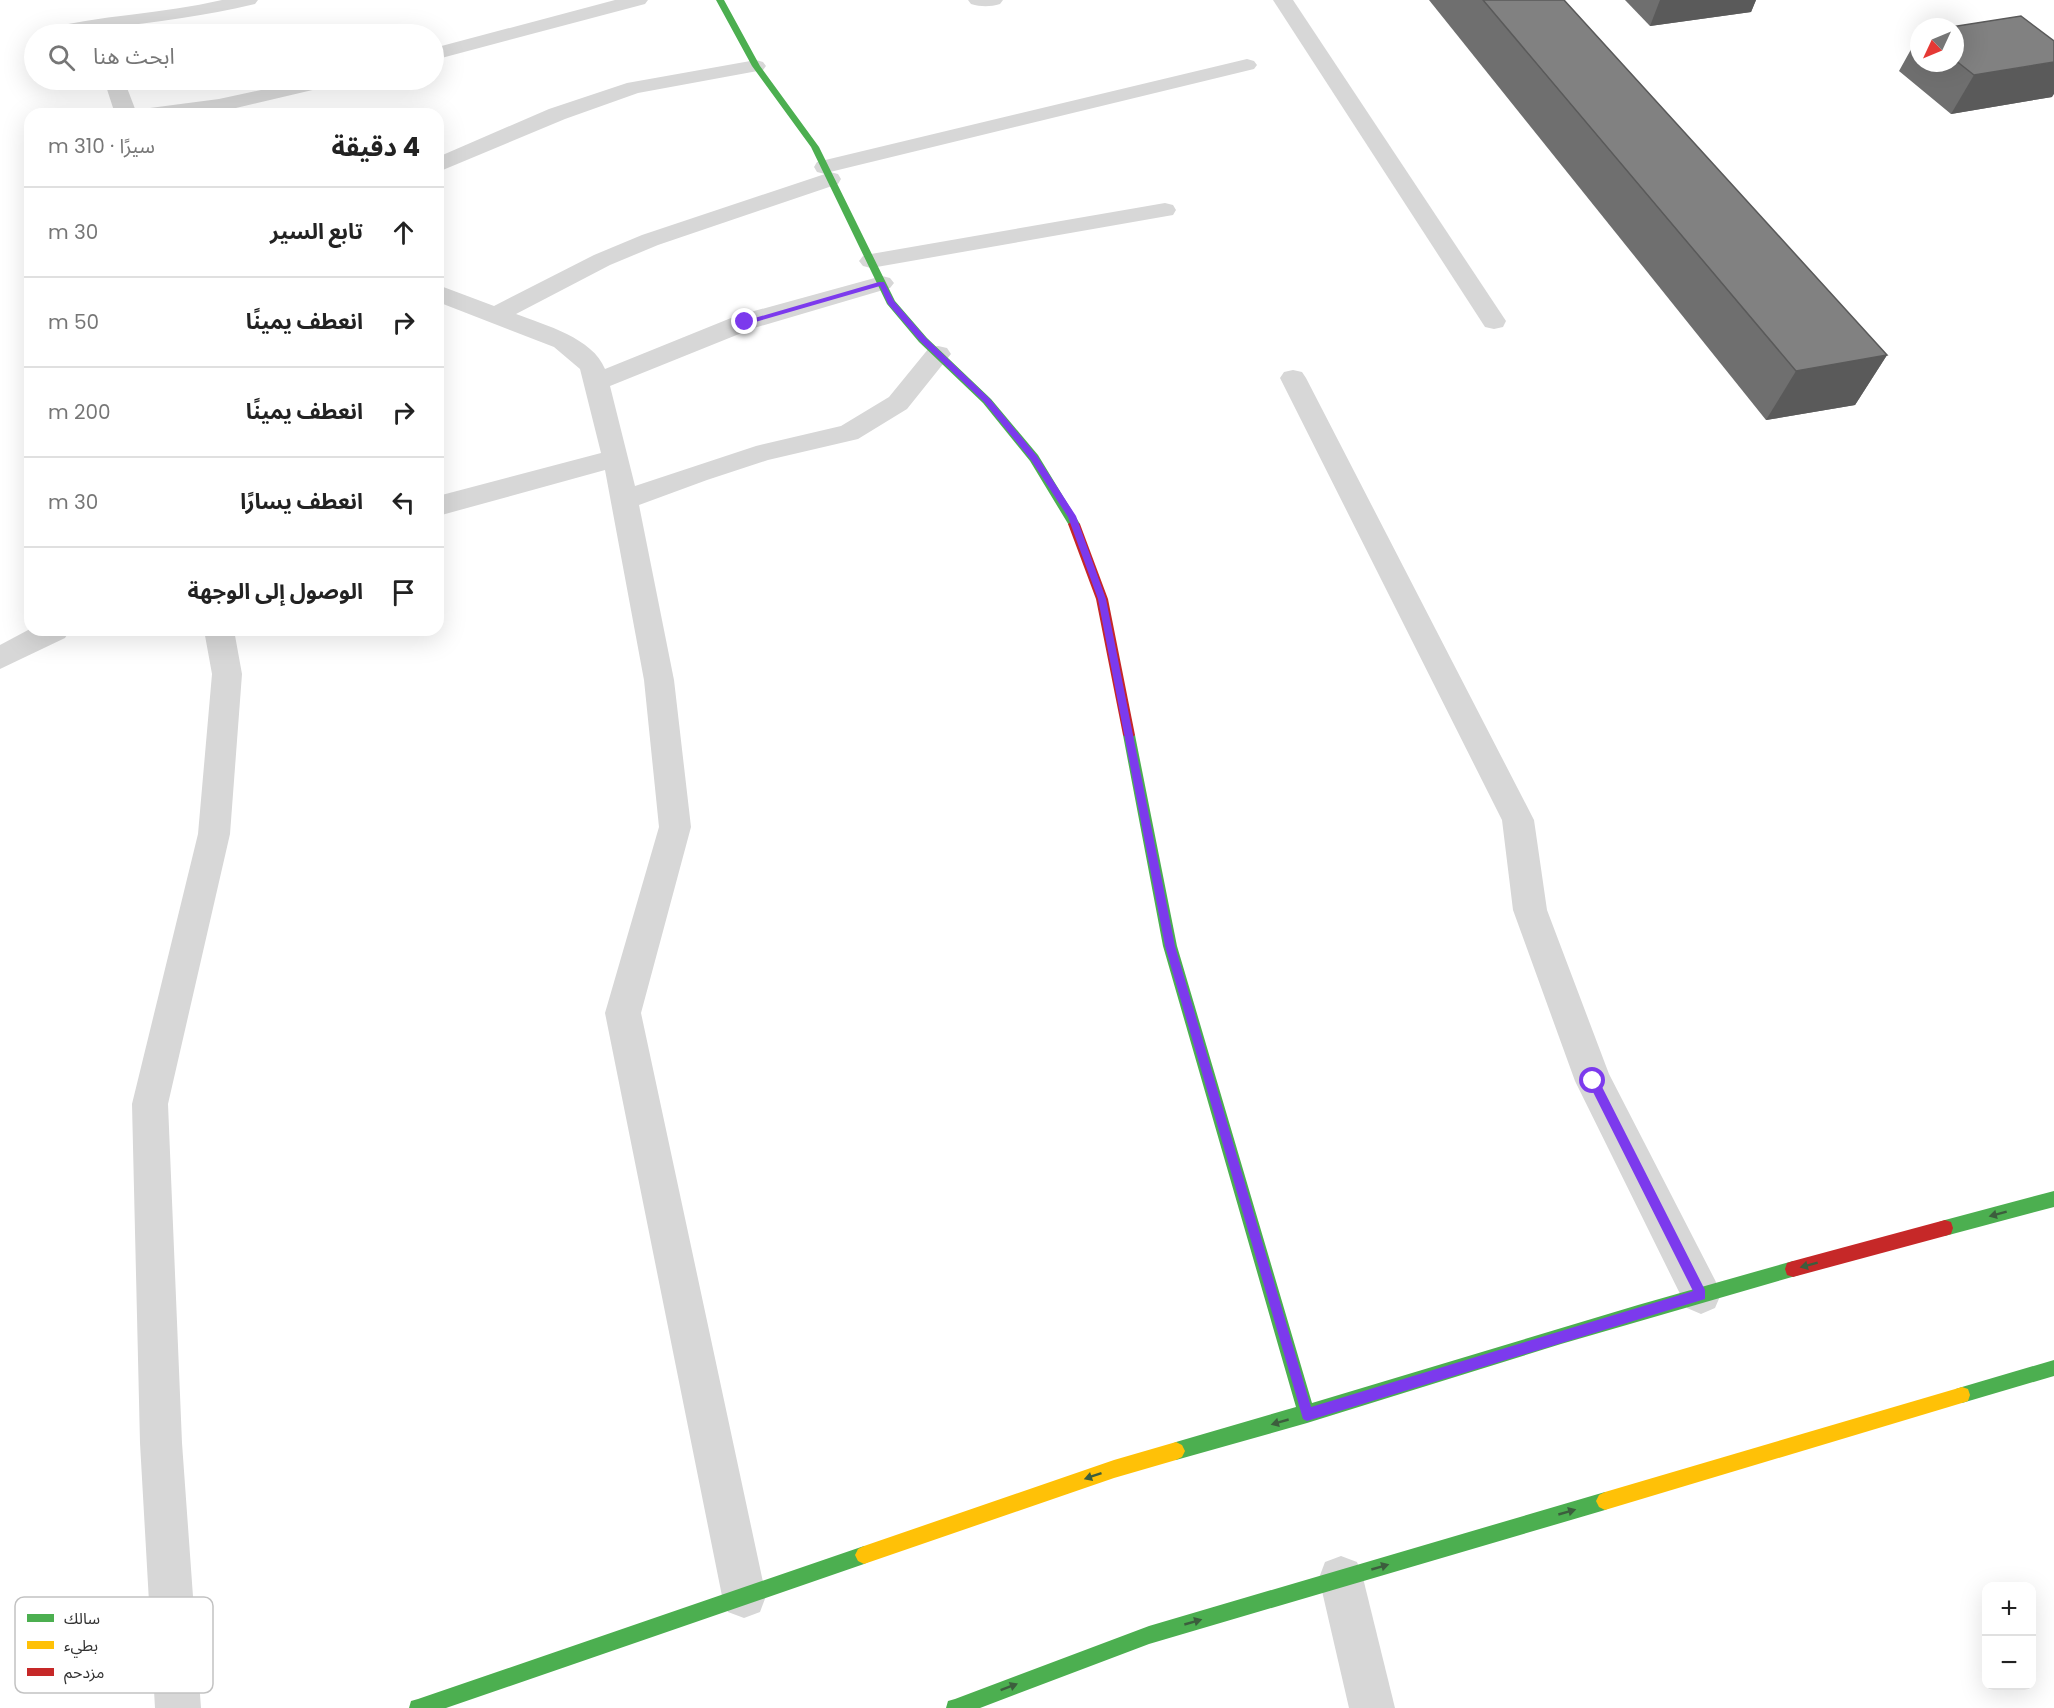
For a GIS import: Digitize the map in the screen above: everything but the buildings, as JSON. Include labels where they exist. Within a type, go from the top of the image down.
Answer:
[{"type":"street","points":[[98,22],[195,12],[248,0]]},
{"type":"street","points":[[444,51],[638,0]]},
{"type":"street","points":[[720,0],[756,66],[815,147],[891,302],[938,354],[987,400],[1034,458],[1072,516],[1102,599],[1170,946],[1307,1414]]},
{"type":"street","points":[[978,0],[993,0]]},
{"type":"street","points":[[1284,0],[1494,321]]},
{"type":"street","points":[[496,315],[602,260],[828,173],[1247,65]]},
{"type":"street","points":[[444,162],[557,114],[634,87],[756,66]]},
{"type":"street","points":[[118,90],[124,108]]},
{"type":"street","points":[[207,108],[290,90]]},
{"type":"street","points":[[871,261],[1165,210]]},
{"type":"street","points":[[596,382],[745,322],[882,283]]},
{"type":"street","points":[[444,295],[563,341],[592,366],[616,458],[659,680],[675,827],[623,1013],[744,1596]]},
{"type":"street","points":[[624,500],[697,473],[753,456],[849,433],[898,403],[938,354]]},
{"type":"street","points":[[1293,378],[1518,820],[1530,910],[1593,1081],[1701,1294]]},
{"type":"street","points":[[444,504],[616,458]]},
{"type":"street","points":[[0,658],[43,636]]},
{"type":"street","points":[[171,1597],[161,1443],[150,1104],[214,834],[226,674],[220,636]]},
{"type":"street","points":[[418,1708],[1114,1469],[1307,1414],[1701,1294],[2054,1199]]},
{"type":"street","points":[[955,1708],[1149,1635],[2054,1368]]},
{"type":"street","points":[[1341,1578],[1372,1708]]},
{"type":"street","points":[[177,1693],[178,1708]]},
{"type":"traffic: fast","points":[[720,0],[756,66],[815,147],[891,302],[923,340],[987,401],[1034,458],[1074,524]]},
{"type":"traffic: fast","points":[[1129,735],[1170,946],[1307,1414]]},
{"type":"traffic: fast","points":[[1945,1228],[2054,1199]]},
{"type":"traffic: fast","points":[[1176,1451],[1793,1269]]},
{"type":"traffic: fast","points":[[1962,1395],[2054,1368]]},
{"type":"traffic: fast","points":[[955,1708],[1149,1635],[1605,1501]]},
{"type":"traffic: fast","points":[[418,1708],[864,1555]]},
{"type":"traffic: slow","points":[[1605,1501],[1962,1395]]},
{"type":"traffic: slow","points":[[864,1555],[1114,1469],[1176,1451]]},
{"type":"traffic: jam","points":[[1074,524],[1102,599],[1129,735]]},
{"type":"traffic: jam","points":[[1793,1269],[1945,1228]]},
{"type":"route","points":[[745,322],[882,283],[891,302],[923,340],[987,400],[1034,458],[1072,516],[1102,599],[1170,946],[1307,1414],[1701,1294],[1593,1081]]}]
